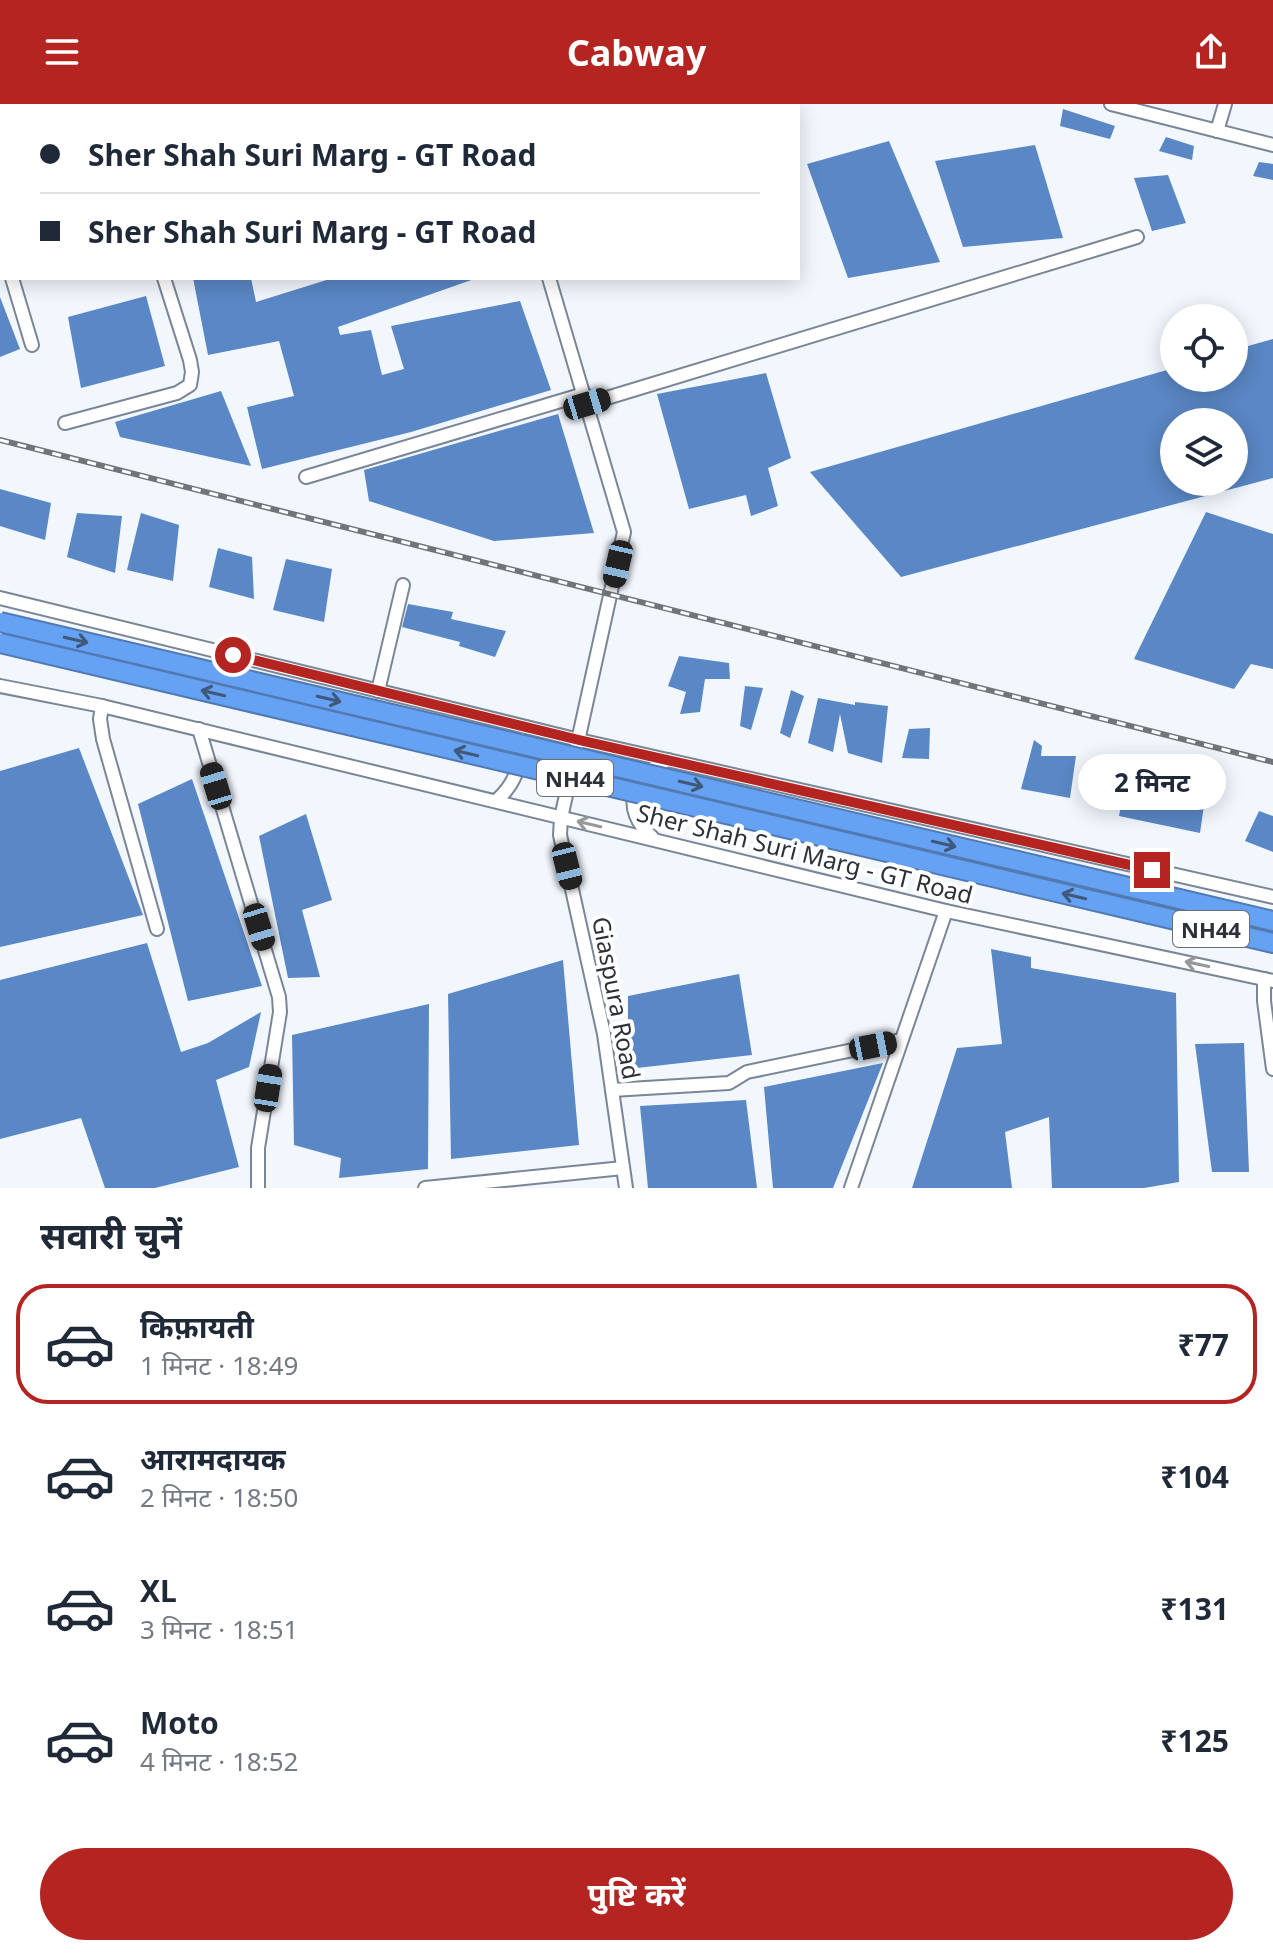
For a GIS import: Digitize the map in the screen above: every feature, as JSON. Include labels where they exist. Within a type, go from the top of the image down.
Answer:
[{"type":"highway","name":"NH44","points":[[0,622],[1273,921]]},
{"type":"highway","name":"NH44","points":[[0,643],[1273,943]]},
{"type":"street","points":[[1111,104],[1273,145]]},
{"type":"street","points":[[1217,131],[1225,104]]},
{"type":"street","points":[[306,477],[586,399],[1137,237]]},
{"type":"street","points":[[13,280],[32,345]]},
{"type":"street","points":[[65,423],[177,393],[190,385],[190,360],[165,280]]},
{"type":"street","name":"Giaspura Road","points":[[550,280],[624,532],[561,818],[562,845],[601,1018],[626,1188]]},
{"type":"street","points":[[378,691],[403,585]]},
{"type":"street","points":[[0,598],[579,740],[1273,897]]},
{"type":"street","name":"Sher Shah Suri Marg - GT Road","points":[[0,686],[199,729],[946,911],[1269,980]]},
{"type":"street","points":[[102,706],[103,739],[157,929]]},
{"type":"street","points":[[496,801],[506,792],[519,767],[522,752],[517,725]]},
{"type":"street","points":[[199,729],[279,997],[280,1012],[258,1148],[258,1188]]},
{"type":"street","points":[[655,839],[642,828],[634,812],[634,795],[640,779],[652,767],[668,760]]},
{"type":"street","points":[[851,1188],[946,911]]},
{"type":"street","points":[[1269,980],[1264,1001],[1273,1069]]},
{"type":"street","points":[[612,1090],[729,1083],[757,1070],[901,1040]]},
{"type":"street","points":[[425,1188],[623,1168]]},
{"type":"building","points":[[1063,109],[1115,126],[1110,139],[1060,126]]},
{"type":"building","points":[[1166,137],[1194,146],[1192,160],[1159,151]]},
{"type":"building","points":[[889,141],[940,262],[848,278],[807,164]]},
{"type":"building","points":[[1035,145],[1063,238],[963,247],[935,161]]},
{"type":"building","points":[[1259,162],[1273,164],[1273,180],[1253,176]]},
{"type":"building","points":[[1168,175],[1186,223],[1152,231],[1134,178]]},
{"type":"building","points":[[193,280],[251,280],[256,302],[327,280],[471,280],[338,327],[340,335],[371,330],[382,375],[404,369],[391,326],[520,301],[551,390],[411,432],[262,469],[247,407],[294,396],[279,341],[208,355]]},
{"type":"building","points":[[146,296],[165,366],[81,388],[68,317]]},
{"type":"building","points":[[0,297],[20,349],[0,357]]},
{"type":"building","points":[[1273,339],[1273,478],[1248,485],[1248,408],[1160,408],[1160,496],[1205,496],[901,577],[810,472],[1160,372],[1160,392],[1248,392],[1248,346]]},
{"type":"building","points":[[766,373],[791,458],[768,468],[778,506],[751,516],[746,495],[689,509],[657,394]]},
{"type":"building","points":[[221,391],[251,466],[120,437],[115,422]]},
{"type":"building","points":[[558,414],[594,533],[494,541],[369,501],[364,470]]},
{"type":"building","points":[[0,489],[51,503],[45,540],[0,526]]},
{"type":"building","points":[[1206,512],[1273,534],[1273,669],[1251,664],[1234,689],[1134,659]]},
{"type":"building","points":[[77,513],[122,516],[115,573],[67,557]]},
{"type":"building","points":[[141,513],[179,525],[173,581],[127,570]]},
{"type":"building","points":[[218,548],[252,557],[254,599],[209,587]]},
{"type":"building","points":[[286,559],[332,569],[324,622],[273,610]]},
{"type":"building","points":[[408,604],[453,612],[451,619],[506,631],[495,657],[459,646],[460,642],[402,627]]},
{"type":"building","points":[[679,656],[729,663],[730,679],[705,679],[700,712],[680,714],[686,692],[668,686]]},
{"type":"building","points":[[745,686],[763,688],[751,730],[740,726]]},
{"type":"building","points":[[791,690],[804,696],[790,738],[780,733]]},
{"type":"building","points":[[818,698],[855,705],[855,702],[888,706],[882,763],[848,753],[840,714],[833,752],[808,743]]},
{"type":"building","points":[[930,728],[929,759],[902,758],[909,729]]},
{"type":"building","points":[[1034,740],[1042,746],[1041,756],[1076,756],[1070,798],[1021,789]]},
{"type":"building","points":[[79,748],[143,915],[0,947],[0,771]]},
{"type":"building","points":[[1128,763],[1146,769],[1146,781],[1206,791],[1200,833],[1119,816]]},
{"type":"building","points":[[192,779],[262,986],[188,1001],[138,804]]},
{"type":"building","points":[[1259,811],[1273,816],[1273,852],[1245,841]]},
{"type":"building","points":[[306,814],[332,900],[302,910],[320,977],[288,978],[259,836]]},
{"type":"building","points":[[147,943],[181,1052],[208,1043],[261,1012],[249,1067],[216,1080],[239,1167],[155,1188],[105,1188],[81,1118],[0,1139],[0,980]]},
{"type":"building","points":[[991,949],[1031,957],[1031,968],[1176,993],[1179,1182],[1144,1188],[1052,1188],[1049,1117],[1005,1132],[1012,1188],[912,1188],[957,1048],[1002,1044]]},
{"type":"building","points":[[563,960],[579,1145],[451,1159],[448,994]]},
{"type":"building","points":[[739,974],[752,1055],[628,1069],[628,996]]},
{"type":"building","points":[[429,1004],[428,1169],[339,1178],[341,1158],[294,1145],[292,1035]]},
{"type":"building","points":[[1244,1043],[1249,1172],[1212,1172],[1195,1044]]},
{"type":"building","points":[[883,1063],[833,1188],[773,1188],[764,1087]]},
{"type":"building","points":[[746,1100],[757,1188],[648,1188],[640,1106]]},
{"type":"railway","points":[[0,440],[1273,762]]},
{"type":"route","points":[[233,655],[579,740],[1152,870]]}]
